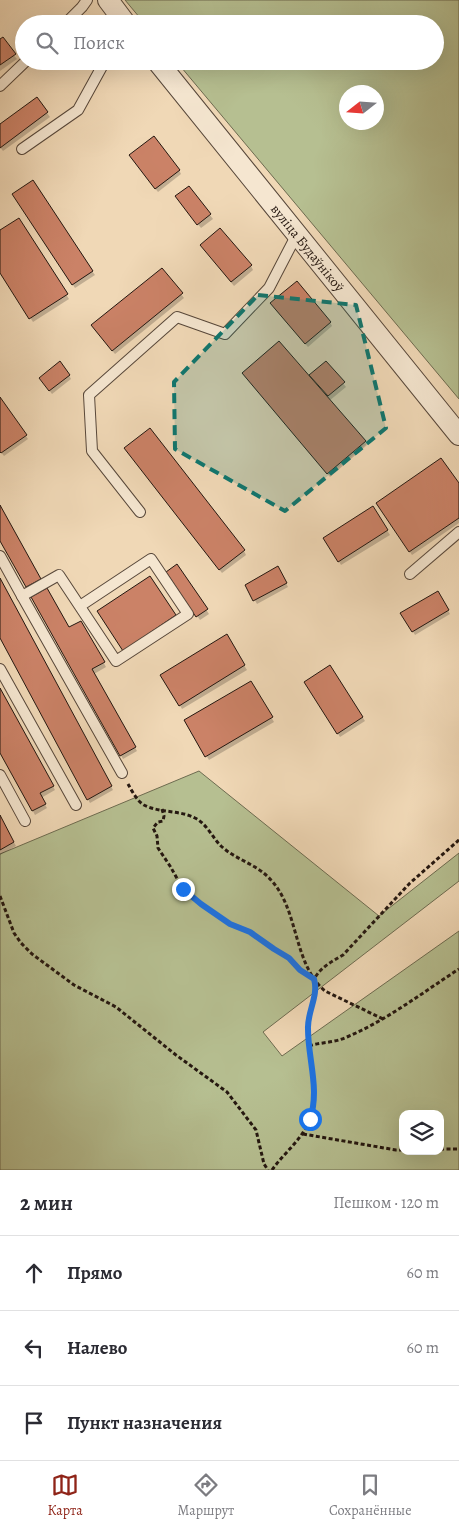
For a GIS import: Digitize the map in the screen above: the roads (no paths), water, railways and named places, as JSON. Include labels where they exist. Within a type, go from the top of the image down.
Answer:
[{"type":"street","points":[[108,0],[120,15]]},
{"type":"street","name":"вуліца Будаўнікоў","points":[[164,70],[459,435]]},
{"type":"lane","points":[[74,15],[87,0]]},
{"type":"lane","points":[[0,86],[17,70]]},
{"type":"lane","points":[[22,149],[78,110],[99,70]]},
{"type":"lane","points":[[140,512],[92,451],[89,395],[177,317],[225,334],[269,288],[297,234]]},
{"type":"lane","points":[[410,574],[459,532]]},
{"type":"lane","points":[[0,556],[122,773]]},
{"type":"lane","points":[[22,596],[60,575],[116,662],[188,614],[151,559],[80,606]]},
{"type":"lane","points":[[0,669],[76,806]]},
{"type":"lane","points":[[0,775],[26,821]]}]
